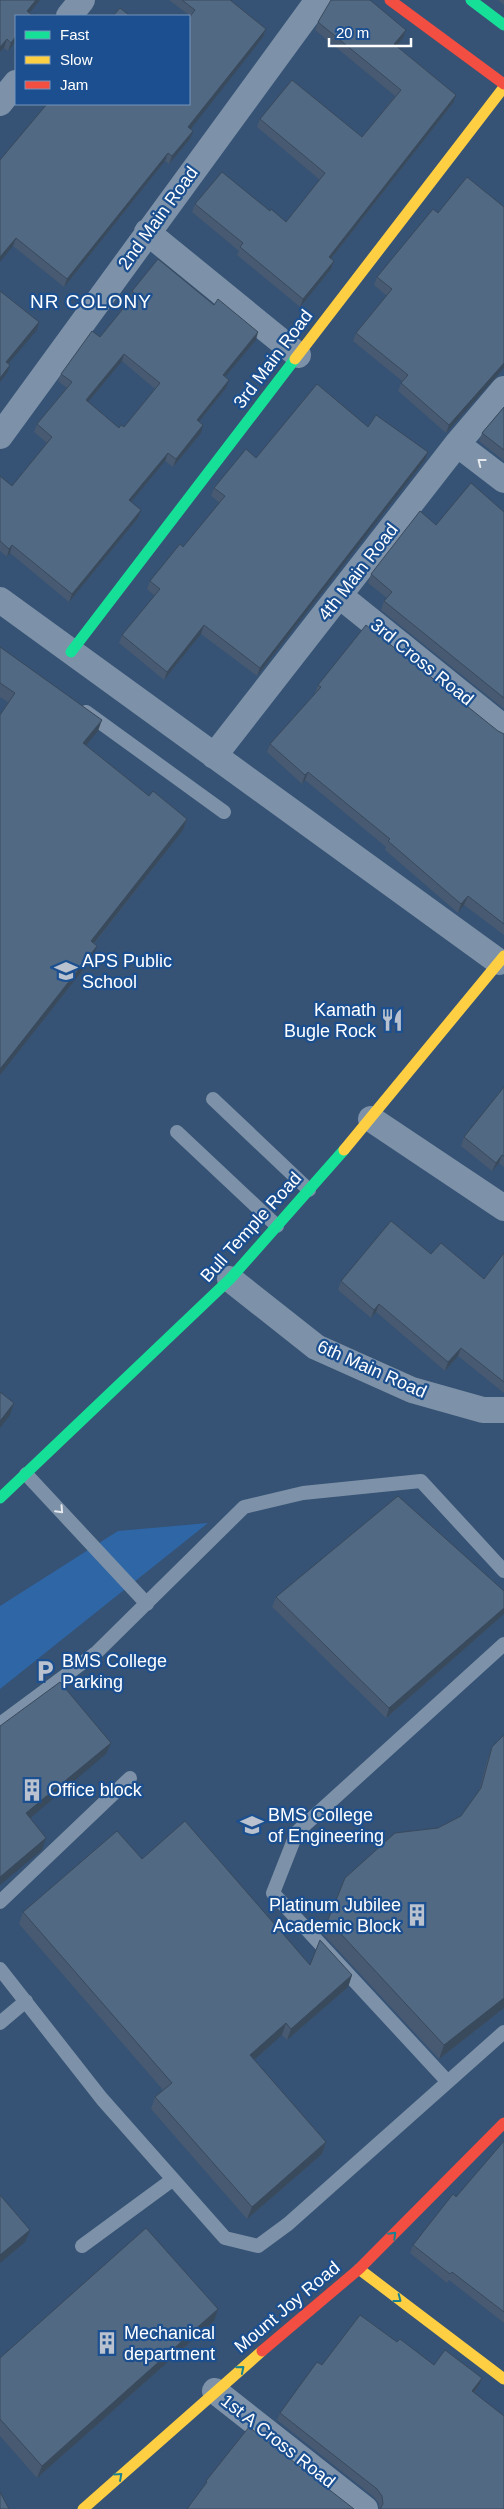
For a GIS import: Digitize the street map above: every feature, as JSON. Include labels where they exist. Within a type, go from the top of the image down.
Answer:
[{"type":"street","points":[[70,15],[82,0]]},
{"type":"street","name":"2nd Main Road","points":[[0,436],[318,0]]},
{"type":"street","points":[[390,0],[504,85]]},
{"type":"street","points":[[471,0],[504,25]]},
{"type":"street","points":[[0,103],[15,84]]},
{"type":"street","name":"3rd Main Road","points":[[71,652],[504,85]]},
{"type":"street","points":[[148,232],[298,355]]},
{"type":"street","name":"4th Main Road","points":[[214,756],[457,444],[504,389]]},
{"type":"street","points":[[457,444],[504,480]]},
{"type":"street","name":"3rd Cross Road","points":[[340,596],[504,728]]},
{"type":"street","points":[[0,600],[214,756],[502,961]]},
{"type":"street","name":"Bull Temple Road","points":[[0,1498],[230,1279],[371,1119],[502,961]]},
{"type":"street","points":[[371,1119],[504,1208]]},
{"type":"street","name":"6th Main Road","points":[[230,1279],[316,1347],[412,1390],[483,1410],[504,1410]]},
{"type":"street","name":"Mount Joy Road","points":[[83,2509],[215,2391],[359,2269],[504,2123]]},
{"type":"street","points":[[359,2269],[504,2379]]},
{"type":"street","name":"1st A Cross Road","points":[[215,2391],[365,2509]]},
{"type":"lane","points":[[72,702],[224,812]]},
{"type":"lane","points":[[212,1099],[309,1190]]},
{"type":"lane","points":[[177,1132],[277,1226]]},
{"type":"lane","points":[[26,1474],[147,1604]]},
{"type":"lane","points":[[0,1724],[97,1652],[244,1507],[303,1493],[421,1481],[504,1571]]},
{"type":"lane","points":[[447,2081],[273,1893],[296,1832],[504,1644]]},
{"type":"lane","points":[[0,1902],[130,1778]]},
{"type":"lane","points":[[0,1969],[102,2099],[225,2238],[258,2246],[288,2224],[504,2032]]},
{"type":"lane","points":[[0,2023],[26,2001]]},
{"type":"lane","points":[[82,2246],[172,2180]]},
{"type":"shaded area","points":[[208,1523],[0,1689],[0,1606],[118,1531]]},
{"type":"building","points":[[0,0],[36,0],[27,11],[32,15],[15,15],[15,37],[11,43],[7,39],[0,47]]},
{"type":"building","points":[[182,0],[230,0],[266,29],[188,127],[193,131],[172,156],[168,153],[67,279],[16,238],[0,257],[0,160],[46,105],[190,105],[190,17],[195,10]]},
{"type":"building","points":[[331,0],[370,0],[406,30],[394,44],[456,95],[329,257],[334,261],[303,299],[240,247],[243,243],[195,204],[222,172],[286,222],[325,173],[260,119],[292,80],[362,137],[401,90],[318,22]]},
{"type":"building","points":[[120,8],[129,15],[114,15]]},
{"type":"building","points":[[467,177],[504,207],[504,363],[449,425],[401,383],[408,375],[356,333],[392,289],[377,277],[433,209],[438,213]]},
{"type":"building","points":[[158,259],[214,305],[218,299],[258,332],[223,375],[229,380],[197,420],[203,425],[176,459],[168,453],[129,500],[141,510],[72,594],[12,545],[9,549],[0,541],[0,476],[12,486],[52,437],[37,424],[72,382],[61,374],[92,331],[100,337],[135,294],[132,291]],"holes":[[[124,354],[160,383],[124,427],[121,425],[119,428],[86,400]]]},
{"type":"building","points":[[0,291],[39,322],[6,362],[10,365],[0,378]]},
{"type":"building","points":[[317,384],[368,427],[376,415],[428,452],[260,668],[204,625],[167,672],[122,635],[160,589],[150,581],[180,544],[183,547],[225,496],[214,488],[246,449],[256,458]]},
{"type":"building","points":[[504,407],[504,450],[482,433]]},
{"type":"building","points":[[471,483],[504,512],[504,698],[384,601],[392,592],[371,574],[420,511],[436,525]]},
{"type":"building","points":[[366,625],[504,734],[504,924],[468,896],[461,904],[388,841],[390,839],[308,772],[305,775],[270,744],[321,687],[318,685]]},
{"type":"building","points":[[0,647],[102,720],[83,743],[149,796],[153,791],[187,819],[91,941],[97,946],[0,1069],[0,715],[15,693],[0,683]]},
{"type":"building","points":[[504,1087],[504,1156],[502,1155],[496,1163],[464,1137]]},
{"type":"building","points":[[391,1221],[431,1254],[441,1243],[484,1279],[504,1253],[504,1382],[461,1348],[448,1362],[379,1304],[374,1310],[341,1281]]},
{"type":"building","points":[[0,1392],[14,1403],[0,1421]]},
{"type":"building","points":[[398,1496],[504,1591],[504,1608],[389,1708],[276,1597]]},
{"type":"building","name":"Office block","points":[[60,1682],[111,1743],[26,1813],[46,1838],[0,1877],[0,1726]]},
{"type":"building","name":"Platinum Jubilee Academic Block","points":[[504,1735],[504,1998],[444,2045],[328,1920],[345,1878],[395,1833],[438,1828],[461,1816],[481,1788],[492,1747]]},
{"type":"building","points":[[185,1821],[310,1965],[320,1940],[352,1975],[291,2029],[286,2023],[250,2055],[326,2142],[252,2207],[155,2097],[172,2083],[23,1912],[117,1831],[142,1859]]},
{"type":"building","points":[[504,2141],[504,2312],[413,2245],[453,2194],[456,2197]]},
{"type":"building","points":[[0,2195],[30,2230],[0,2255]]},
{"type":"building","name":"Mechanical department","points":[[146,2228],[218,2309],[42,2466],[0,2419],[0,2358]]},
{"type":"building","points":[[360,2315],[397,2342],[400,2339],[434,2365],[445,2350],[482,2378],[472,2391],[504,2416],[504,2509],[380,2509],[383,2504],[382,2496],[377,2489],[280,2413],[317,2362],[322,2365]]},
{"type":"building","points":[[249,2427],[354,2509],[187,2509],[206,2481]]},
{"type":"building","points":[[0,2492],[9,2509],[0,2509]]},
{"type":"traffic: fast","points":[[471,0],[504,25]]},
{"type":"traffic: fast","points":[[71,652],[295,359]]},
{"type":"traffic: fast","points":[[0,1498],[230,1279],[344,1150]]},
{"type":"traffic: slow","points":[[295,359],[504,87]]},
{"type":"traffic: slow","points":[[344,1150],[504,956]]},
{"type":"traffic: slow","points":[[359,2269],[504,2379]]},
{"type":"traffic: slow","points":[[83,2509],[262,2351]]},
{"type":"traffic: jam","points":[[390,0],[504,84]]},
{"type":"traffic: jam","points":[[262,2351],[359,2269],[504,2123]]},
{"type":"place","name":"APS Public School","points":[[66,971]]},
{"type":"place","name":"Kamath Bugle Rock","points":[[392,1020]]},
{"type":"place","name":"BMS College Parking","points":[[45,1671]]},
{"type":"place","name":"Office block","points":[[32,1790]]},
{"type":"place","name":"BMS College of Engineering","points":[[252,1825]]},
{"type":"place","name":"Platinum Jubilee Academic Block","points":[[417,1915]]},
{"type":"place","name":"Mechanical department","points":[[107,2343]]},
{"type":"district","name":"NR COLONY","points":[[91,301]]}]
